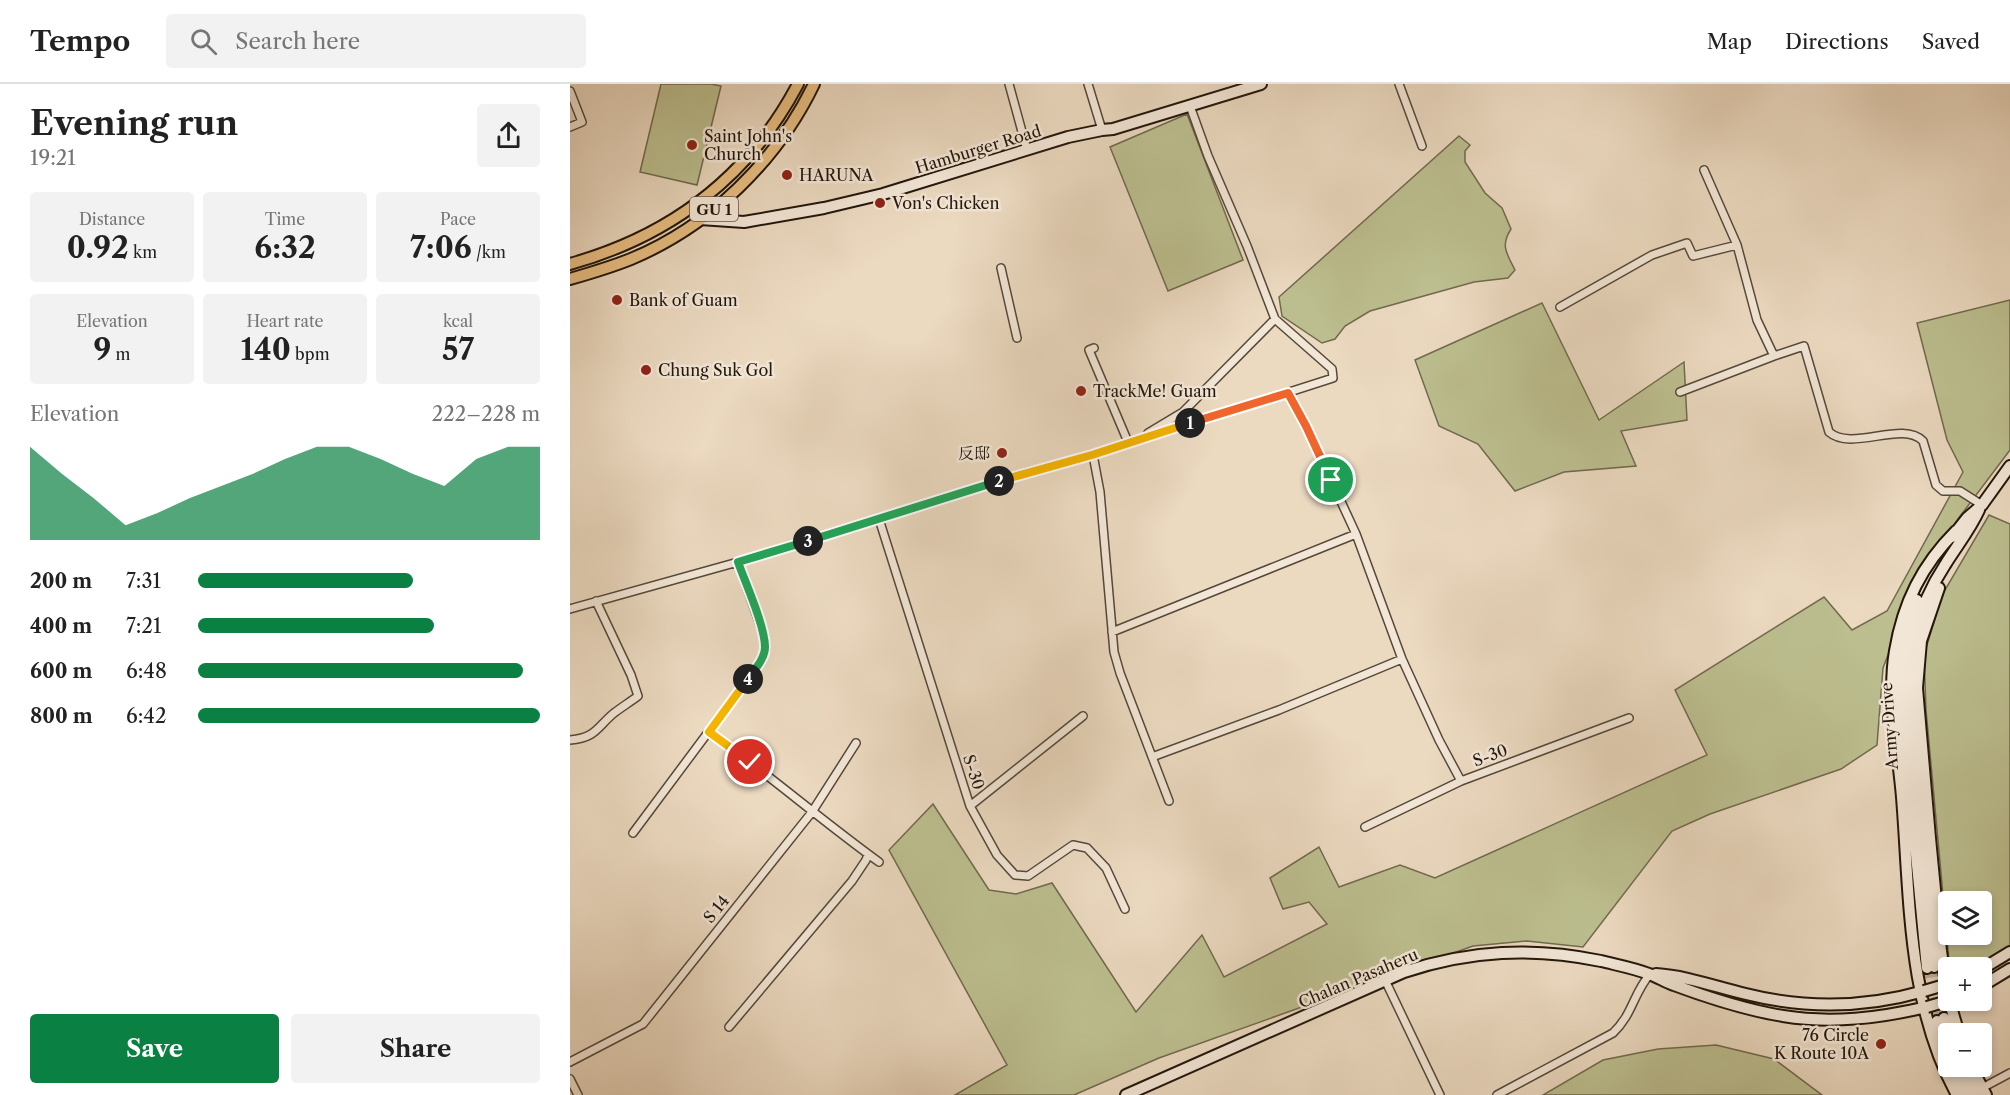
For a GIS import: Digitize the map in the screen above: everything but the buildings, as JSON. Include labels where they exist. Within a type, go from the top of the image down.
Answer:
[{"type":"main road","name":"GU 1","points":[[570,264],[609,252],[643,237],[706,197],[736,171],[760,143],[798,84]]},
{"type":"main road","name":"GU 1","points":[[570,279],[633,258],[700,219],[731,195],[759,166],[793,121],[814,84]]},
{"type":"main road","name":"Hamburger Road","points":[[700,219],[744,222],[824,208],[894,191],[1027,150],[1113,129],[1261,84]]},
{"type":"main road","name":"Army Drive","points":[[1930,968],[1909,706],[1909,669],[1913,638],[1922,608],[1960,534],[2010,466]]},
{"type":"main road","points":[[1942,957],[1918,706],[1917,671],[1921,641],[1929,612],[1960,534]]},
{"type":"main road","points":[[1957,1095],[1939,1057],[1922,992],[1904,841],[1892,671],[1901,620],[1914,588],[1931,558],[1960,534]]},
{"type":"main road","name":"Chalan Pasaheru","points":[[1126,1095],[1385,980],[1441,961],[1480,953],[1512,951],[1567,955],[1650,974],[1676,976],[1767,999],[1805,1005],[1861,1004],[1922,992],[1938,986]]},
{"type":"main road","points":[[1992,963],[2010,952]]},
{"type":"main road","points":[[1992,980],[2010,969]]},
{"type":"main road","name":"Chalan Pasaheru","points":[[1650,974],[1674,985],[1744,1007],[1804,1019],[1862,1019],[1938,1003]]},
{"type":"main road","points":[[1958,1077],[1967,1095]]},
{"type":"main road","points":[[1970,1077],[1982,1093]]},
{"type":"main road","points":[[1975,1077],[1982,1093]]},
{"type":"street","points":[[1009,84],[1027,150]]},
{"type":"street","points":[[1088,84],[1102,130]]},
{"type":"street","points":[[1398,84],[1422,146]]},
{"type":"street","points":[[570,90],[582,122],[570,127]]},
{"type":"street","points":[[570,609],[738,562],[1028,472],[1092,455],[1333,378],[1332,369],[1275,319],[1208,156],[1190,106]]},
{"type":"street","points":[[1704,170],[1737,244],[1757,320],[1774,356]]},
{"type":"street","points":[[1560,307],[1652,255],[1687,243],[1694,256],[1737,244]]},
{"type":"street","points":[[1001,268],[1017,338]]},
{"type":"street","points":[[1128,442],[1156,429],[1183,411],[1275,319]]},
{"type":"street","points":[[1680,392],[1803,346],[1829,432],[1833,436],[1854,438],[1911,434],[1918,437],[1923,441],[1936,485],[1943,491],[1960,491],[1982,505]]},
{"type":"street","points":[[1094,348],[1089,350],[1128,442]]},
{"type":"street","points":[[1288,393],[1306,426],[1356,534],[1402,659],[1439,740],[1461,781]]},
{"type":"street","points":[[1092,455],[1100,492],[1114,652],[1119,673],[1169,801]]},
{"type":"street","name":"S-30","points":[[879,519],[970,806],[997,855],[1015,875],[1028,876],[1073,845],[1087,848],[1106,868],[1125,909]]},
{"type":"street","points":[[1112,632],[1356,534]]},
{"type":"street","points":[[633,833],[762,660],[765,648],[762,630],[738,562]]},
{"type":"street","points":[[570,740],[581,739],[599,730],[614,713],[638,696],[631,675],[596,601]]},
{"type":"street","points":[[1152,757],[1279,710],[1402,659]]},
{"type":"street","points":[[970,806],[1083,716]]},
{"type":"street","name":"S-30","points":[[1365,827],[1461,781],[1629,718]]},
{"type":"street","points":[[709,732],[879,862]]},
{"type":"street","name":"S 14","points":[[570,1062],[643,1024],[812,812],[856,742]]},
{"type":"street","points":[[729,1027],[852,881],[868,854]]},
{"type":"street","points":[[1497,1095],[1614,1033],[1626,1019],[1639,988],[1650,974]]},
{"type":"street","points":[[1385,980],[1440,1095]]},
{"type":"street","points":[[1982,1093],[2010,1073]]},
{"type":"street","points":[[570,1079],[578,1095]]},
{"type":"green space","points":[[661,84],[721,86],[697,185],[640,172]]},
{"type":"green space","points":[[1187,114],[1243,260],[1168,291],[1110,147]]},
{"type":"green space","points":[[1459,136],[1470,145],[1465,151],[1465,162],[1485,193],[1502,208],[1511,229],[1505,245],[1515,270],[1508,278],[1474,282],[1370,311],[1345,326],[1335,339],[1322,343],[1282,316],[1279,297]]},
{"type":"green space","points":[[2010,300],[2010,450],[1958,519],[1911,596],[1883,668],[1877,745],[1841,769],[1710,814],[1672,831],[1583,947],[1527,941],[1473,946],[1159,1058],[1074,1095],[955,1095],[1007,1065],[889,850],[933,804],[989,890],[1016,894],[1052,883],[1136,1012],[1202,935],[1224,977],[1327,924],[1309,902],[1283,909],[1270,878],[1319,847],[1339,887],[1400,865],[1435,878],[1707,755],[1675,690],[1824,597],[1852,630],[1887,611],[1963,472],[1947,440],[1917,323]]},
{"type":"green space","points":[[1542,303],[1599,420],[1684,362],[1687,420],[1621,431],[1636,466],[1564,472],[1515,491],[1478,444],[1439,426],[1415,360]]},
{"type":"green space","points":[[1989,515],[2010,524],[2010,945],[1992,957],[1949,957],[1948,945],[1992,945],[1992,891],[1943,891],[1926,710],[1924,655],[1942,595]]},
{"type":"green space","points":[[1716,1045],[1774,1059],[1822,1095],[1543,1095],[1603,1060],[1658,1049]]},
{"type":"tunnel","points":[[1934,967],[1944,1018]]},
{"type":"tunnel","points":[[1927,968],[1937,1021]]},
{"type":"place","name":"Saint John's Church","points":[[692,145]]},
{"type":"place","name":"HARUNA","points":[[787,175]]},
{"type":"place","name":"Von's Chicken","points":[[880,203]]},
{"type":"place","name":"Bank of Guam","points":[[617,300]]},
{"type":"place","name":"Chung Suk Gol","points":[[646,370]]},
{"type":"place","name":"TrackMe! Guam","points":[[1081,391]]},
{"type":"place","name":"反邸","points":[[1002,453]]},
{"type":"place","name":"76 Circle K Route 10A","points":[[1881,1044]]},
{"type":"route","points":[[750,762],[709,732],[762,660],[765,648],[762,630],[738,562],[1288,393],[1331,480]]}]
